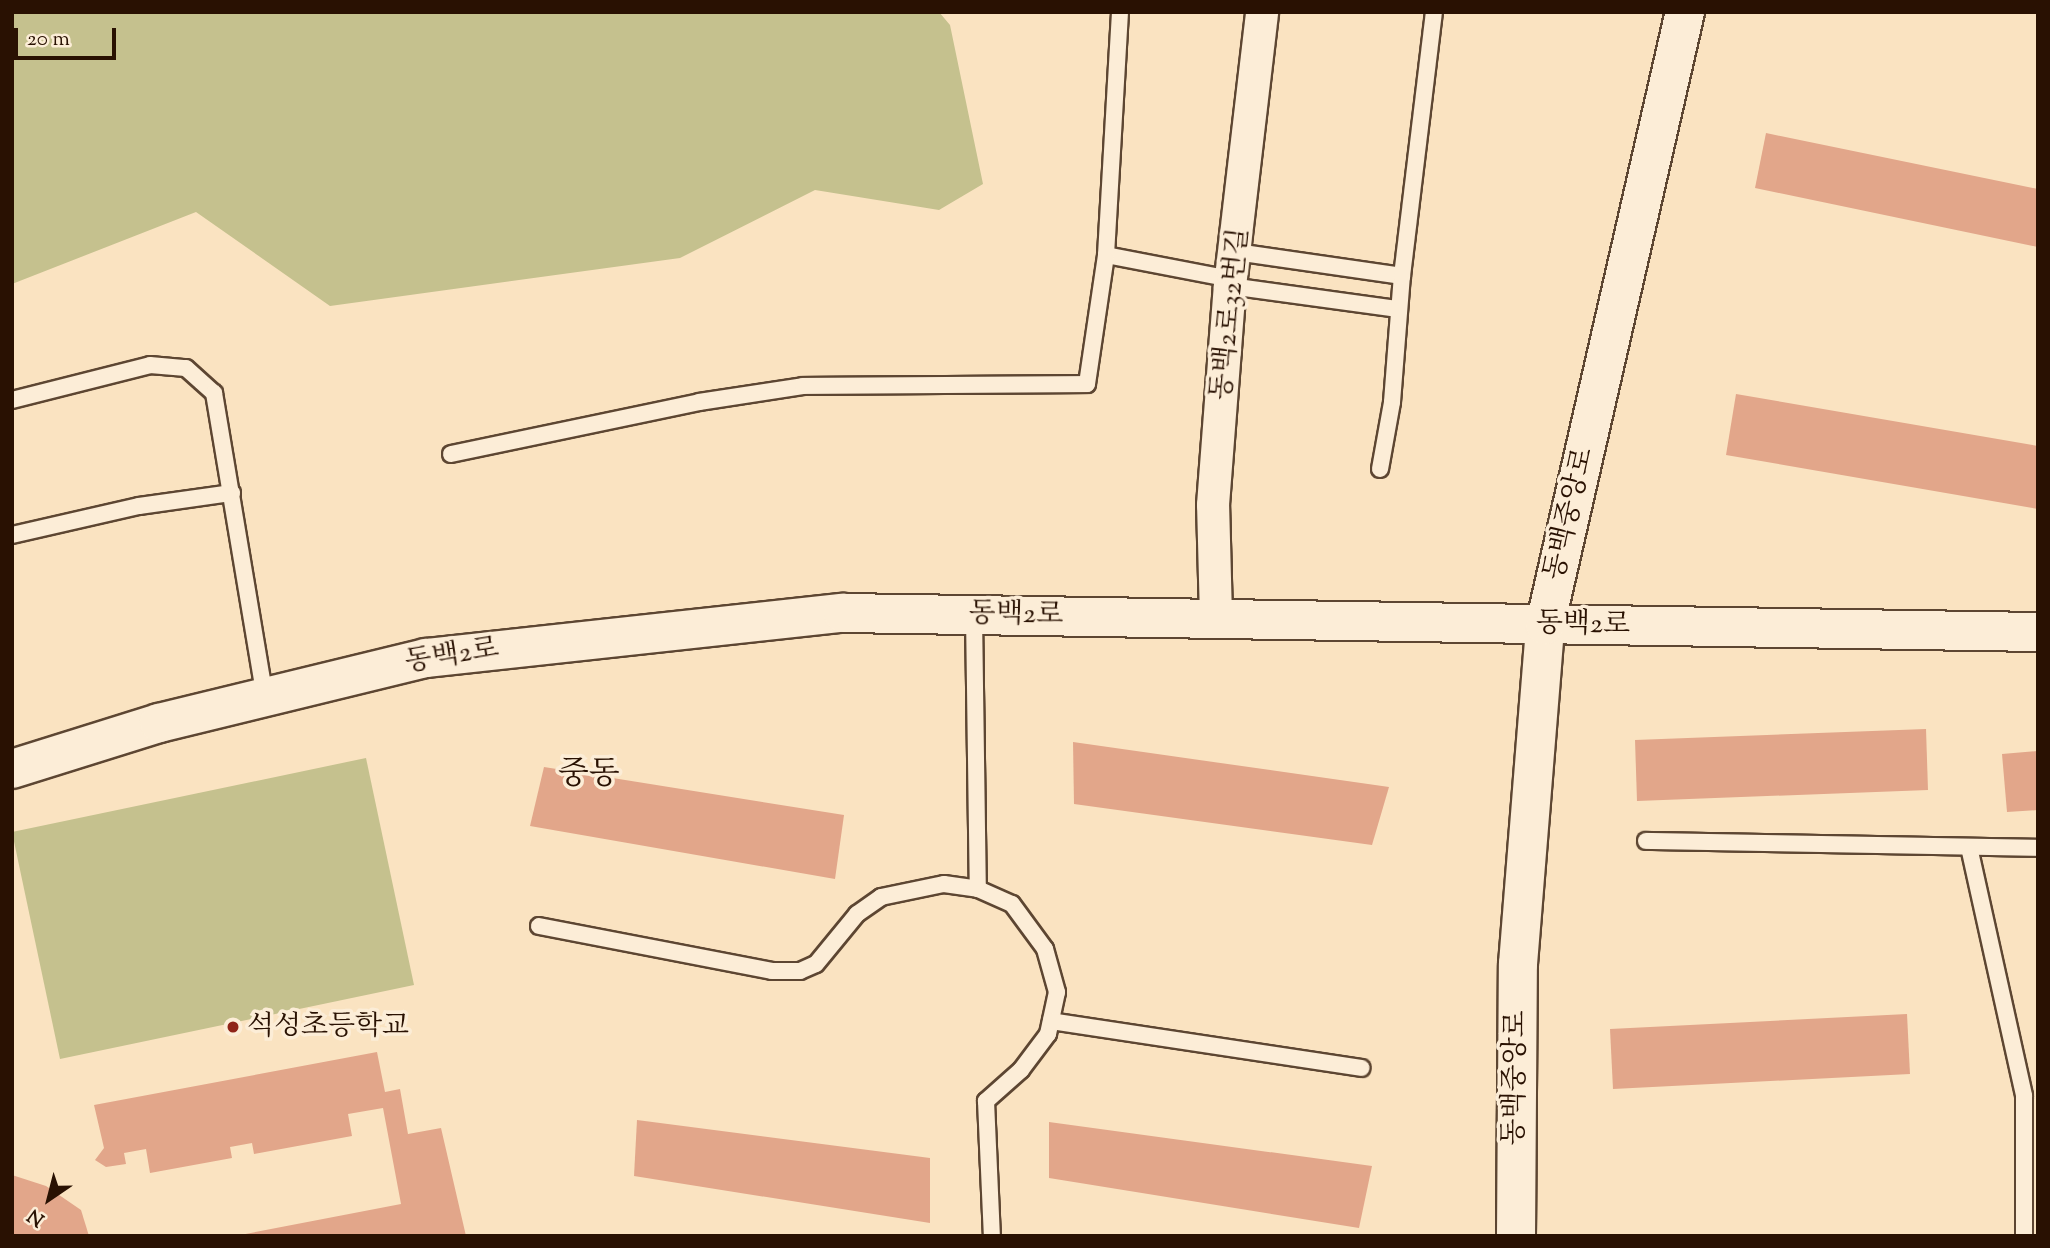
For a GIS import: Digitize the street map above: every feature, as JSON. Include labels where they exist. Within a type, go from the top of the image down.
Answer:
[{"type":"street","name":"동백2로32번길","points":[[1216,617],[1213,505],[1232,272],[1262,12]]},
{"type":"street","name":"동백중앙로","points":[[1516,1236],[1518,964],[1545,625],[1685,12]]},
{"type":"street","name":"동백2로","points":[[12,769],[159,723],[449,654],[843,612],[2038,632]]},
{"type":"lane","points":[[452,454],[699,401],[803,386],[1087,384],[1106,255],[1120,12]]},
{"type":"lane","points":[[1380,469],[1392,402],[1398,309],[1434,12]]},
{"type":"lane","points":[[1106,255],[1232,272],[1398,309]]},
{"type":"lane","points":[[1232,272],[1402,276]]},
{"type":"lane","points":[[12,400],[150,365],[186,368],[214,393],[265,697]]},
{"type":"lane","points":[[12,535],[139,506],[232,493]]},
{"type":"lane","points":[[974,615],[978,889]]},
{"type":"lane","points":[[1646,841],[2038,848]]},
{"type":"lane","points":[[1969,848],[2024,1096],[2024,1236]]},
{"type":"lane","points":[[539,926],[772,971],[800,971],[816,964],[857,914],[881,897],[944,884],[978,889],[1013,904],[1045,949],[1057,992],[1048,1034],[1021,1070],[986,1101],[992,1236]]},
{"type":"lane","points":[[1051,1021],[1361,1068]]},
{"type":"shaded area","points":[[12,12],[939,12],[950,25],[983,184],[939,210],[815,190],[680,258],[330,306],[196,212],[12,284]]},
{"type":"shaded area","points":[[366,758],[414,985],[60,1059],[12,832]]},
{"type":"building","points":[[1766,133],[2038,189],[2038,247],[1755,188]]},
{"type":"building","points":[[1736,394],[2038,446],[2038,509],[1726,455]]},
{"type":"building","points":[[1926,729],[1928,790],[1637,801],[1635,740]]},
{"type":"building","points":[[1073,742],[1389,787],[1372,845],[1074,804]]},
{"type":"building","points":[[2038,751],[2038,810],[2007,812],[2002,754]]},
{"type":"building","points":[[544,767],[844,815],[835,879],[530,826]]},
{"type":"building","points":[[1907,1014],[1910,1074],[1613,1089],[1610,1029]]},
{"type":"building","points":[[377,1052],[385,1092],[400,1089],[408,1134],[441,1128],[466,1236],[235,1236],[401,1204],[383,1108],[348,1114],[352,1136],[254,1154],[252,1143],[230,1147],[232,1158],[150,1173],[146,1149],[124,1153],[126,1164],[106,1167],[95,1160],[104,1148],[94,1105]]},
{"type":"building","points":[[637,1120],[930,1158],[930,1223],[634,1176]]},
{"type":"building","points":[[1049,1122],[1372,1166],[1359,1228],[1049,1178]]},
{"type":"building","points":[[12,1175],[46,1186],[81,1210],[89,1236],[12,1236]]},
{"type":"place","name":"석성초등학교","points":[[233,1027]]},
{"type":"district","name":"중동","points":[[589,775]]}]
